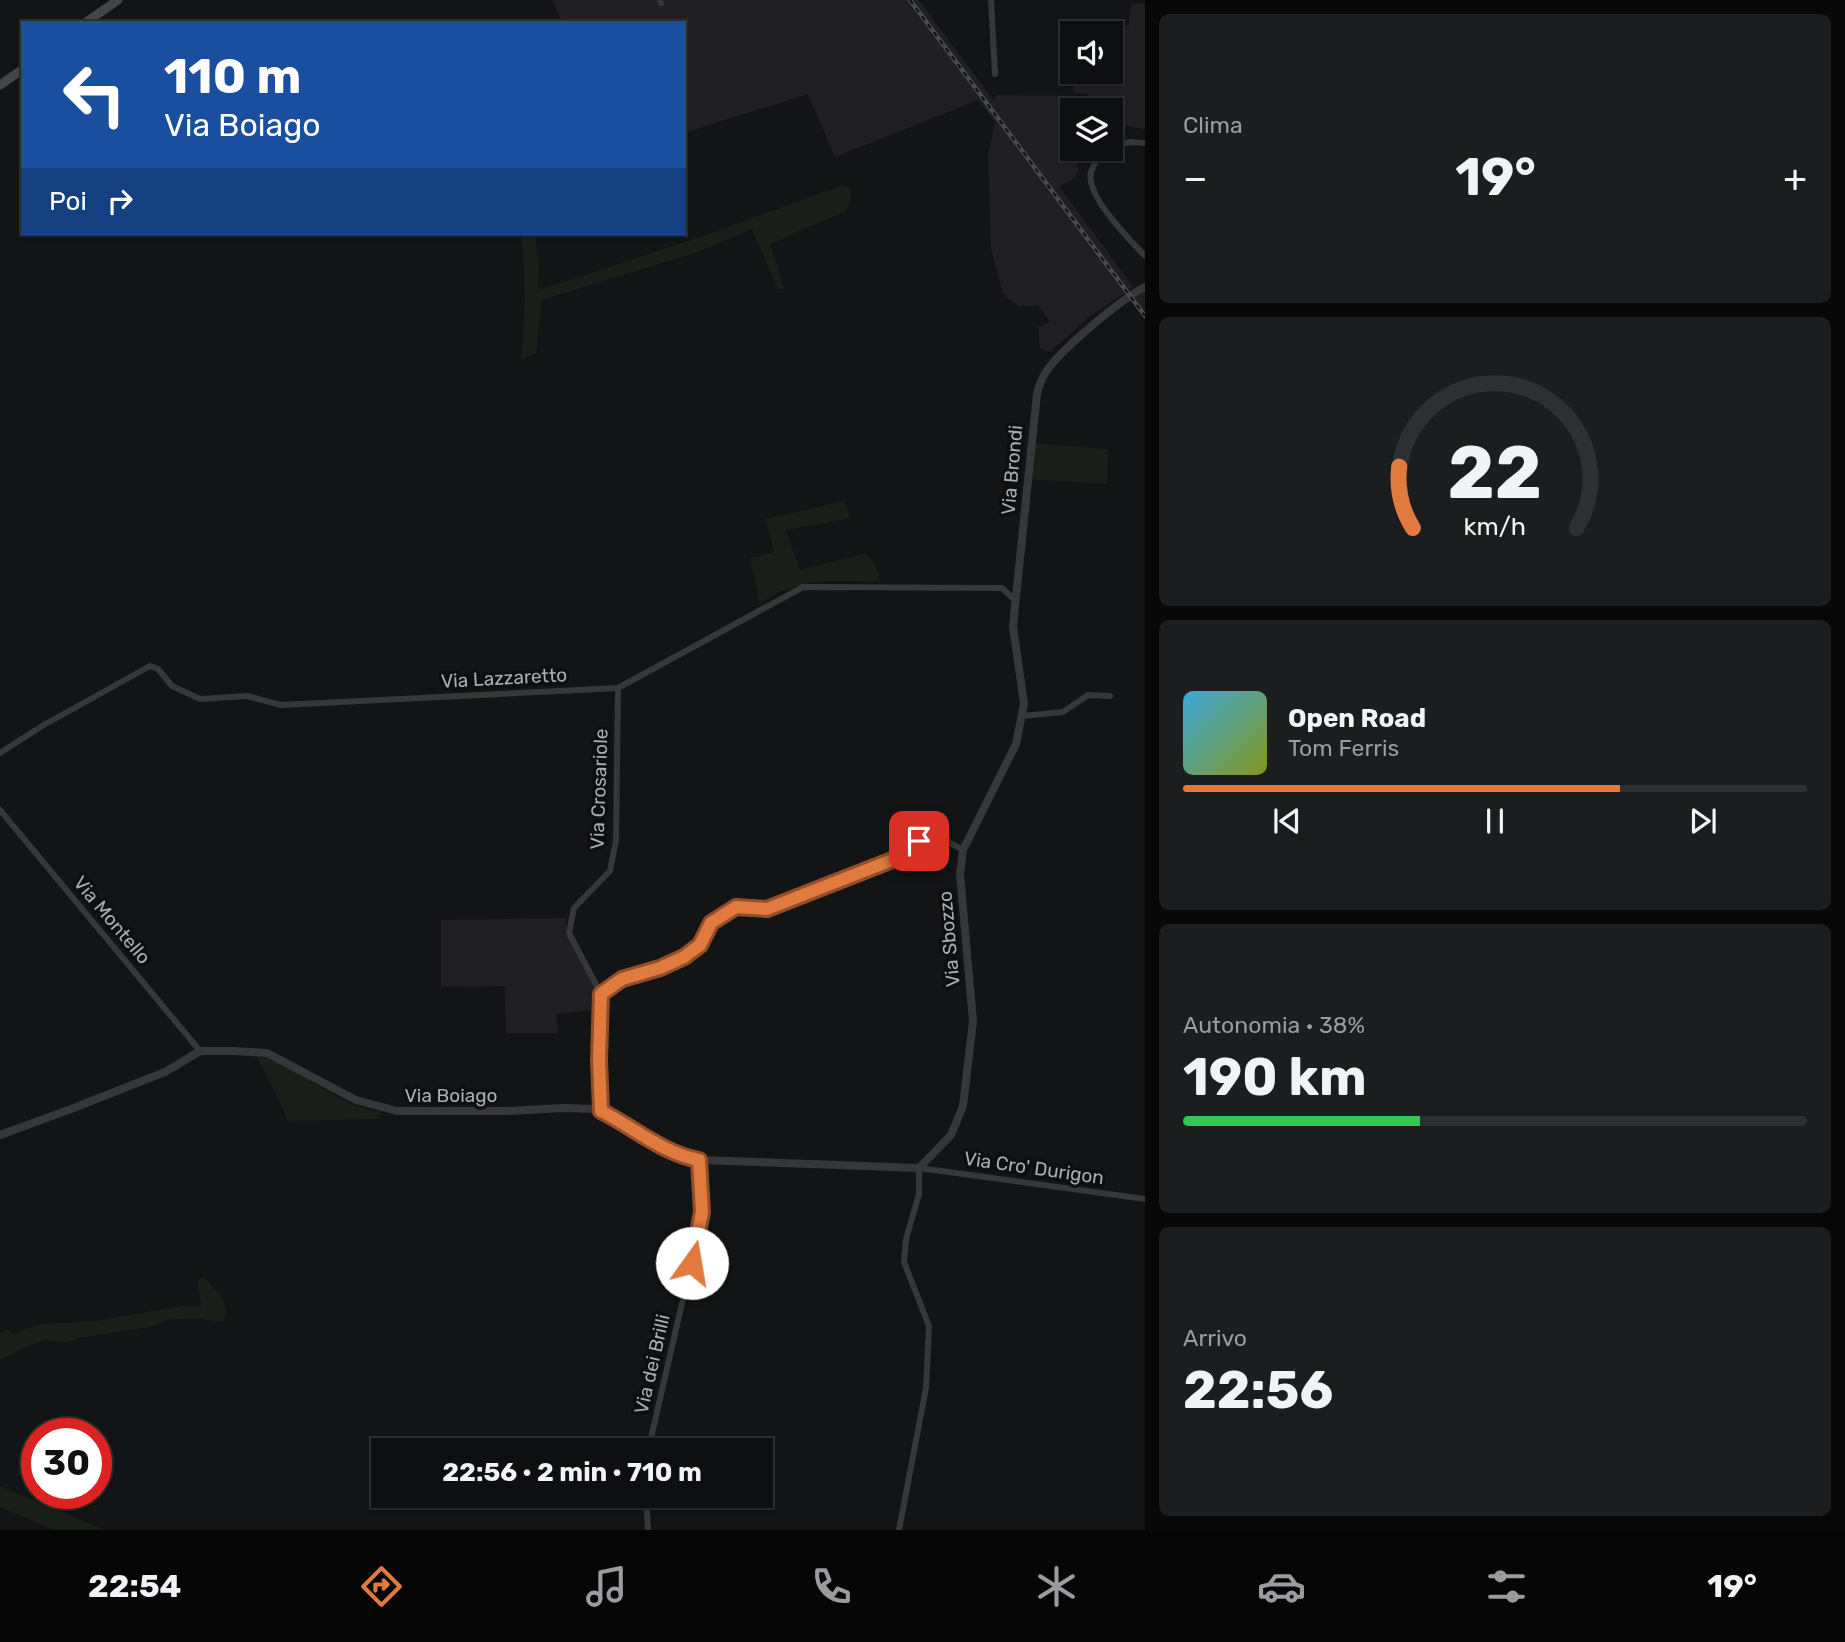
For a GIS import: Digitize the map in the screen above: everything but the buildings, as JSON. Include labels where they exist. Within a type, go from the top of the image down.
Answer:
[{"type":"main road","points":[[97,19],[118,0]]},
{"type":"main road","points":[[0,85],[21,70]]},
{"type":"street","points":[[990,0],[995,74]]},
{"type":"street","points":[[1123,144],[1145,142]]},
{"type":"street","points":[[1100,161],[1091,173],[1091,183],[1102,205],[1145,256]]},
{"type":"street","name":"Via Brondi","points":[[1024,704],[1013,626],[1033,412],[1039,386],[1056,359],[1118,305],[1145,287]]},
{"type":"street","name":"Via Lazzaretto","points":[[0,753],[41,726],[150,666],[158,669],[172,687],[200,699],[247,696],[281,705],[618,688],[803,587],[1002,589],[1016,600]]},
{"type":"street","name":"Via Crosariole","points":[[601,1111],[601,994],[569,933],[574,908],[610,871],[616,840],[618,688]]},
{"type":"street","points":[[1022,716],[1063,712],[1088,695],[1110,696]]},
{"type":"street","name":"Via Sbozzo","points":[[919,1168],[951,1135],[963,1106],[973,1021],[962,912],[960,874],[963,850],[1016,744],[1024,704]]},
{"type":"street","name":"Via Montello","points":[[0,810],[200,1051]]},
{"type":"street","points":[[601,994],[622,979],[660,968],[684,957],[700,945],[711,923],[736,907],[767,909],[905,855],[919,841],[931,837],[945,839],[963,850]]},
{"type":"street","points":[[0,1135],[165,1072],[200,1051]]},
{"type":"street","name":"Via Boiago","points":[[200,1051],[268,1053],[356,1100],[397,1111],[565,1108],[601,1111],[656,1144],[699,1160],[919,1168]]},
{"type":"street","name":"Via dei Brilli","points":[[651,1438],[701,1221],[699,1160]]},
{"type":"street","points":[[900,1530],[926,1388],[929,1326],[904,1262],[906,1239],[919,1194],[919,1168]]},
{"type":"street","name":"Via Cro' Durigon","points":[[919,1168],[1145,1199]]},
{"type":"street","points":[[647,1508],[648,1530]]},
{"type":"shaded area","points":[[553,0],[919,0],[994,101],[996,95],[1073,96],[1060,98],[1060,161],[1077,161],[1078,173],[1071,181],[1059,186],[1133,287],[1088,318],[1050,352],[1040,349],[1038,327],[1050,322],[1038,305],[1019,307],[1003,294],[991,248],[988,157],[995,122],[978,100],[835,157],[808,94],[686,132],[686,21],[561,21]]},
{"type":"shaded area","points":[[1145,3],[1145,129],[1123,125],[1123,98],[1088,98],[1088,94],[1073,93],[1073,84],[1123,84],[1123,25],[1129,25],[1131,4]]},
{"type":"shaded area","points":[[843,185],[851,191],[846,211],[770,244],[784,288],[778,290],[752,229],[695,253],[542,300],[536,353],[521,360],[525,296],[520,235],[535,235],[538,288],[542,289],[703,236]]},
{"type":"shaded area","points":[[1145,291],[1145,319],[1130,299]]},
{"type":"shaded area","points":[[1034,443],[1108,449],[1107,484],[1029,479]]},
{"type":"shaded area","points":[[844,501],[851,518],[786,530],[800,570],[864,554],[864,551],[877,568],[880,582],[832,581],[803,584],[774,595],[760,604],[750,558],[774,552],[766,519]]},
{"type":"shaded area","points":[[566,918],[567,929],[593,978],[594,1010],[556,1014],[558,1033],[506,1033],[505,986],[441,987],[441,920]]},
{"type":"shaded area","points":[[255,1053],[286,1066],[345,1100],[379,1112],[380,1119],[287,1121]]},
{"type":"shaded area","points":[[204,1277],[224,1302],[224,1322],[194,1318],[167,1320],[150,1327],[79,1338],[67,1343],[45,1340],[0,1360],[0,1333],[7,1329],[13,1334],[41,1324],[96,1321],[181,1306],[201,1306],[197,1281]]},
{"type":"shaded area","points":[[0,1486],[21,1495],[21,1509],[55,1509],[103,1530],[55,1530],[0,1507]]},
{"type":"railway","points":[[910,0],[1145,316]]},
{"type":"route","points":[[692,1263],[702,1212],[699,1160],[656,1144],[601,1111],[601,994],[622,979],[660,968],[684,957],[700,945],[711,923],[736,907],[767,909],[905,855],[919,841]]}]
